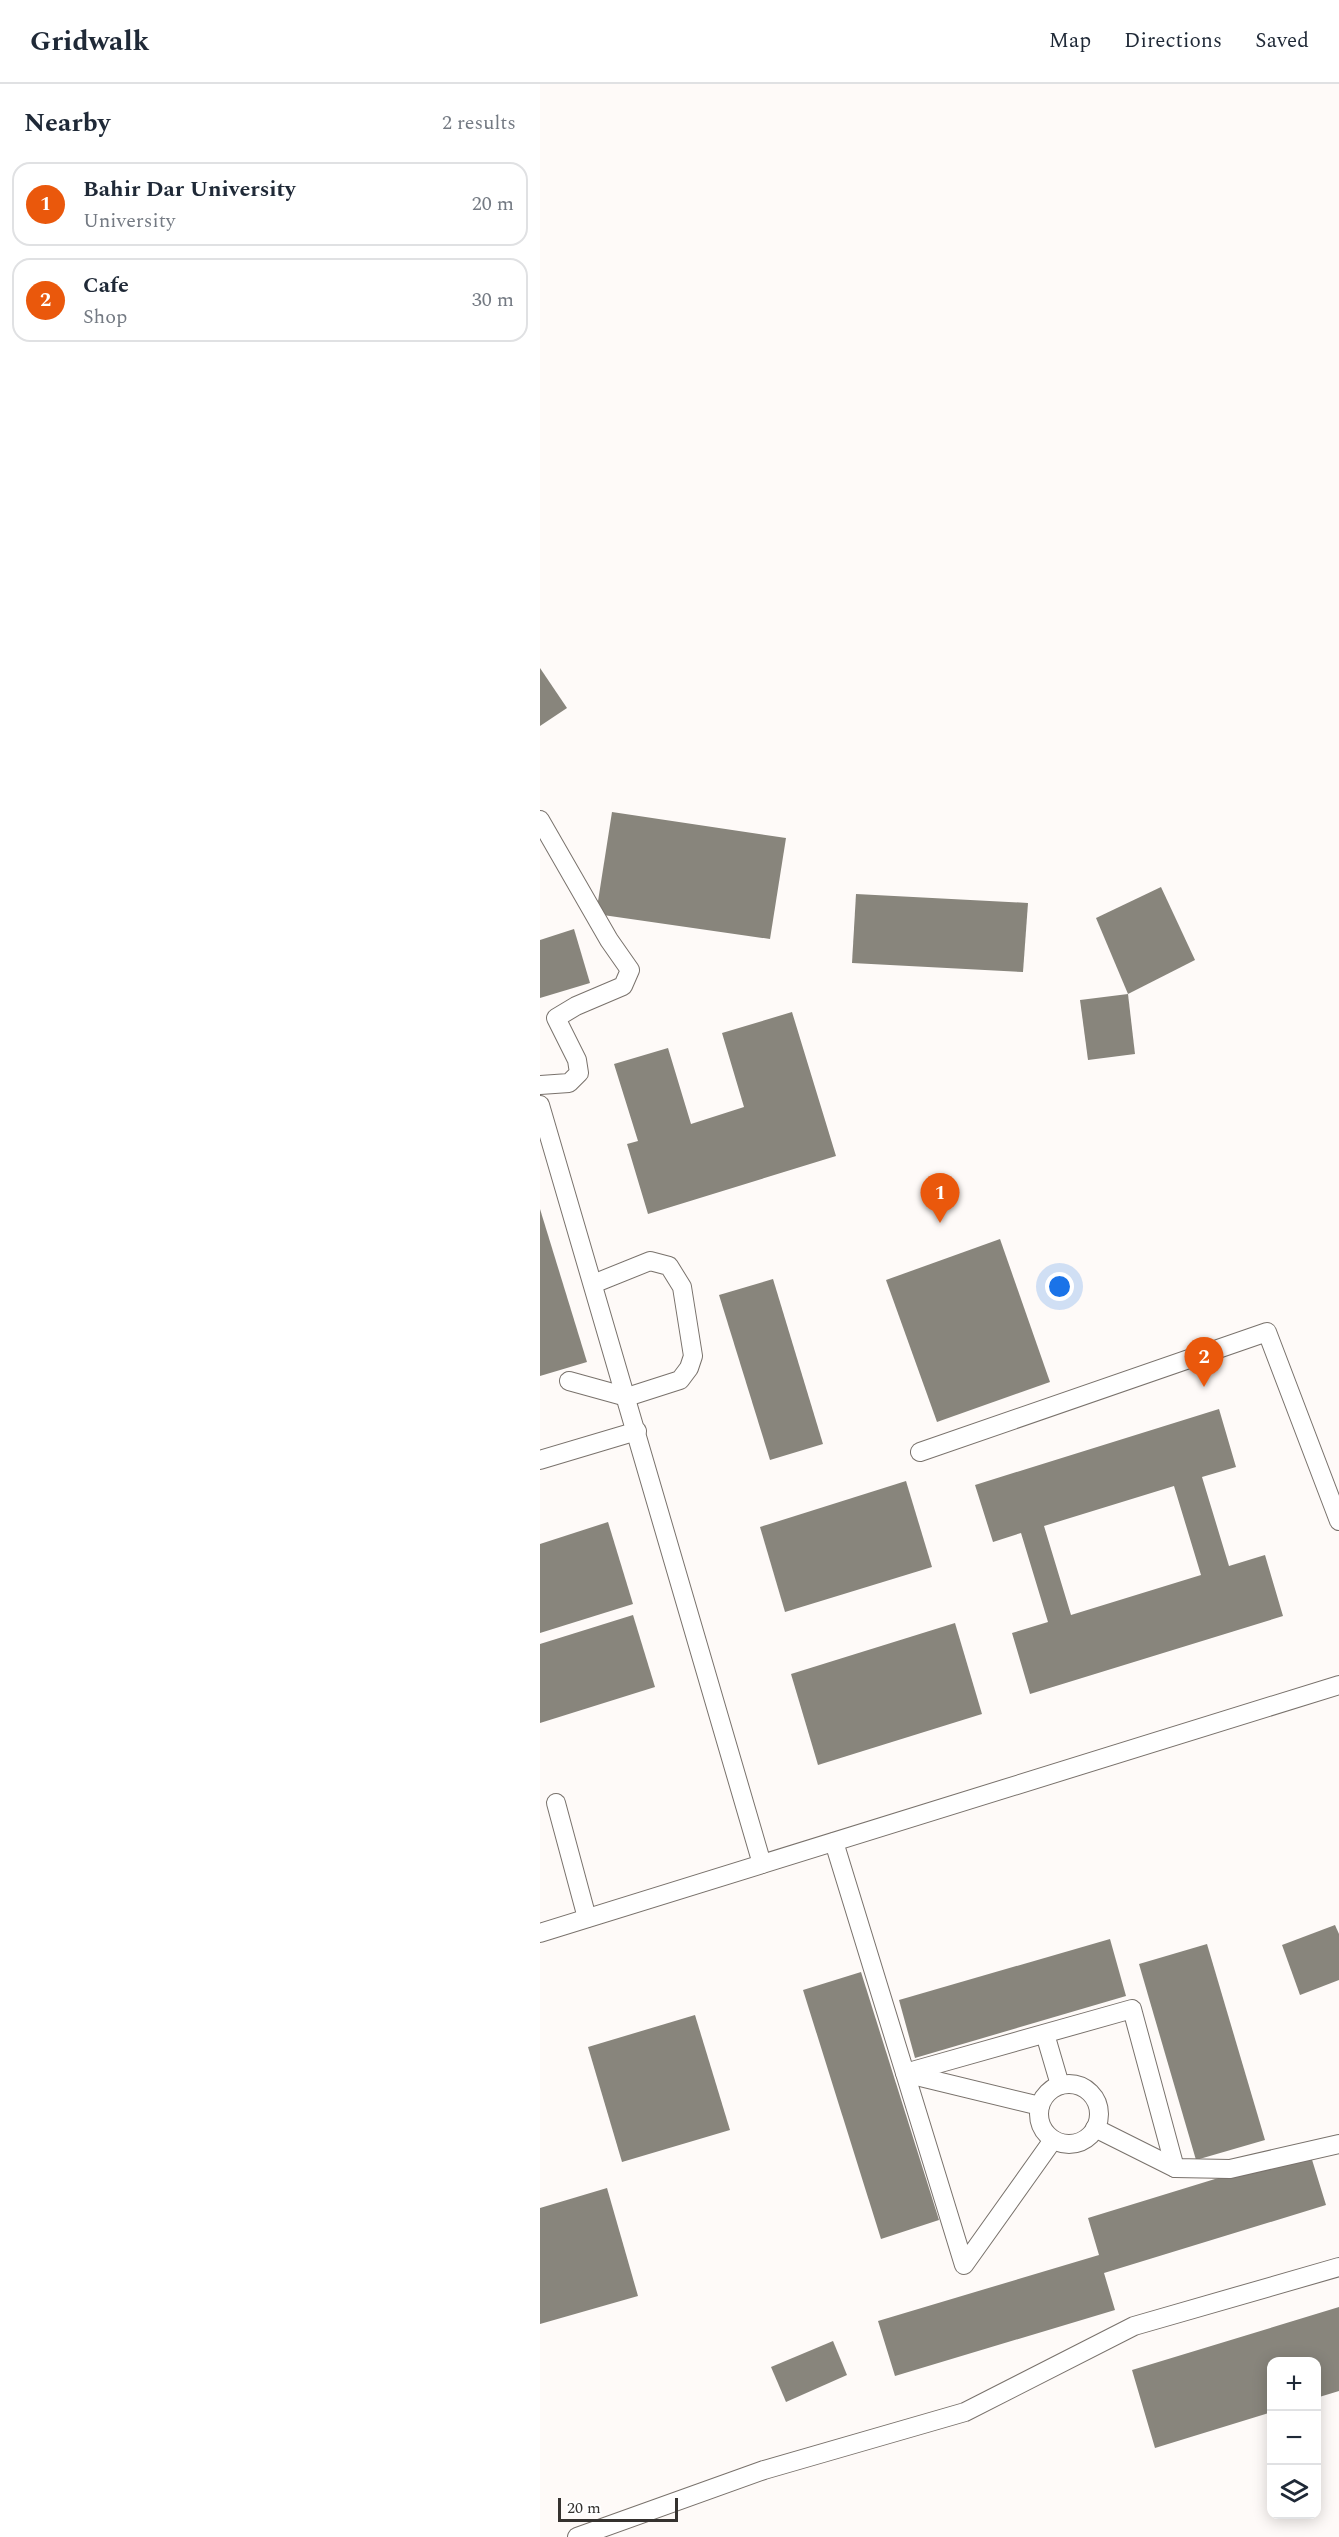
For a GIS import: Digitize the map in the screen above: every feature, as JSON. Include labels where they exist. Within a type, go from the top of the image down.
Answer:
[{"type":"lane","points":[[540,819],[609,940],[630,970],[624,986],[576,1006],[556,1018],[577,1060],[579,1072],[569,1083],[540,1085]]},
{"type":"lane","points":[[540,1105],[762,1864]]},
{"type":"lane","points":[[569,1381],[627,1398],[681,1380],[693,1356],[681,1287],[669,1266],[650,1261],[593,1284]]},
{"type":"lane","points":[[920,1452],[1267,1332],[1339,1521]]},
{"type":"lane","points":[[540,1460],[637,1431]]},
{"type":"lane","points":[[540,1933],[1339,1685]]},
{"type":"lane","points":[[556,1803],[587,1918]]},
{"type":"lane","points":[[834,1842],[964,2265],[1053,2140]]},
{"type":"lane","points":[[905,2073],[1132,2009],[1176,2168]]},
{"type":"lane","points":[[1045,2034],[1060,2085]]},
{"type":"lane","points":[[905,2073],[1040,2106]]},
{"type":"lane","points":[[1060,2085],[1080,2086],[1095,2098],[1098,2118],[1095,2128],[1080,2142],[1071,2144],[1053,2140],[1041,2125],[1040,2106],[1044,2097],[1060,2085]]},
{"type":"lane","points":[[1095,2128],[1176,2168],[1230,2169],[1339,2144]]},
{"type":"lane","points":[[577,2537],[764,2470],[965,2412],[1134,2326],[1339,2267]]},
{"type":"building","points":[[540,668],[567,708],[540,726]]},
{"type":"building","points":[[612,812],[786,838],[770,939],[596,914]]},
{"type":"building","points":[[1161,887],[1195,960],[1128,994],[1096,918]]},
{"type":"building","points":[[856,894],[1028,903],[1023,972],[852,963]]},
{"type":"building","points":[[574,929],[590,983],[540,998],[540,940]]},
{"type":"building","points":[[1128,994],[1135,1054],[1088,1060],[1080,1000]]},
{"type":"building","points":[[792,1012],[836,1156],[648,1214],[627,1144],[638,1141],[614,1064],[668,1048],[691,1124],[744,1107],[722,1033]]},
{"type":"building","points":[[540,1209],[587,1362],[540,1376]]},
{"type":"building","points":[[1000,1239],[1050,1382],[937,1422],[886,1280]]},
{"type":"building","points":[[773,1279],[823,1444],[770,1460],[719,1295]]},
{"type":"building","points":[[1219,1409],[1236,1467],[1202,1477],[1229,1566],[1265,1555],[1283,1616],[1030,1694],[1012,1633],[1048,1622],[1021,1533],[993,1542],[975,1485]],"holes":[[[1174,1486],[1201,1575],[1071,1615],[1044,1526]]]},
{"type":"building","points":[[906,1481],[932,1567],[785,1612],[760,1527]]},
{"type":"building","points":[[608,1522],[633,1604],[540,1633],[540,1544]]},
{"type":"building","points":[[633,1615],[655,1687],[540,1723],[540,1644]]},
{"type":"building","points":[[955,1623],[982,1714],[818,1765],[791,1674]]},
{"type":"building","points":[[1335,1925],[1339,1934],[1339,1980],[1300,1995],[1282,1945]]},
{"type":"building","points":[[1110,1939],[1126,1996],[915,2058],[899,2000]]},
{"type":"building","points":[[1207,1944],[1265,2140],[1196,2160],[1139,1964]]},
{"type":"building","points":[[861,1972],[939,2220],[881,2239],[803,1990]]},
{"type":"building","points":[[695,2015],[730,2130],[622,2162],[588,2047]]},
{"type":"building","points":[[1309,2150],[1326,2205],[1104,2273],[1115,2310],[895,2376],[878,2321],[1099,2255],[1088,2218]]},
{"type":"building","points":[[607,2188],[638,2296],[540,2324],[540,2208]]},
{"type":"building","points":[[1339,2307],[1339,2391],[1321,2396],[1321,2357],[1267,2357],[1267,2414],[1155,2448],[1132,2370]]},
{"type":"building","points":[[833,2341],[847,2375],[786,2402],[771,2367]]},
{"type":"place","name":"Bahir Dar University","points":[[940,1223]]},
{"type":"place","name":"Cafe","points":[[1204,1387]]}]
